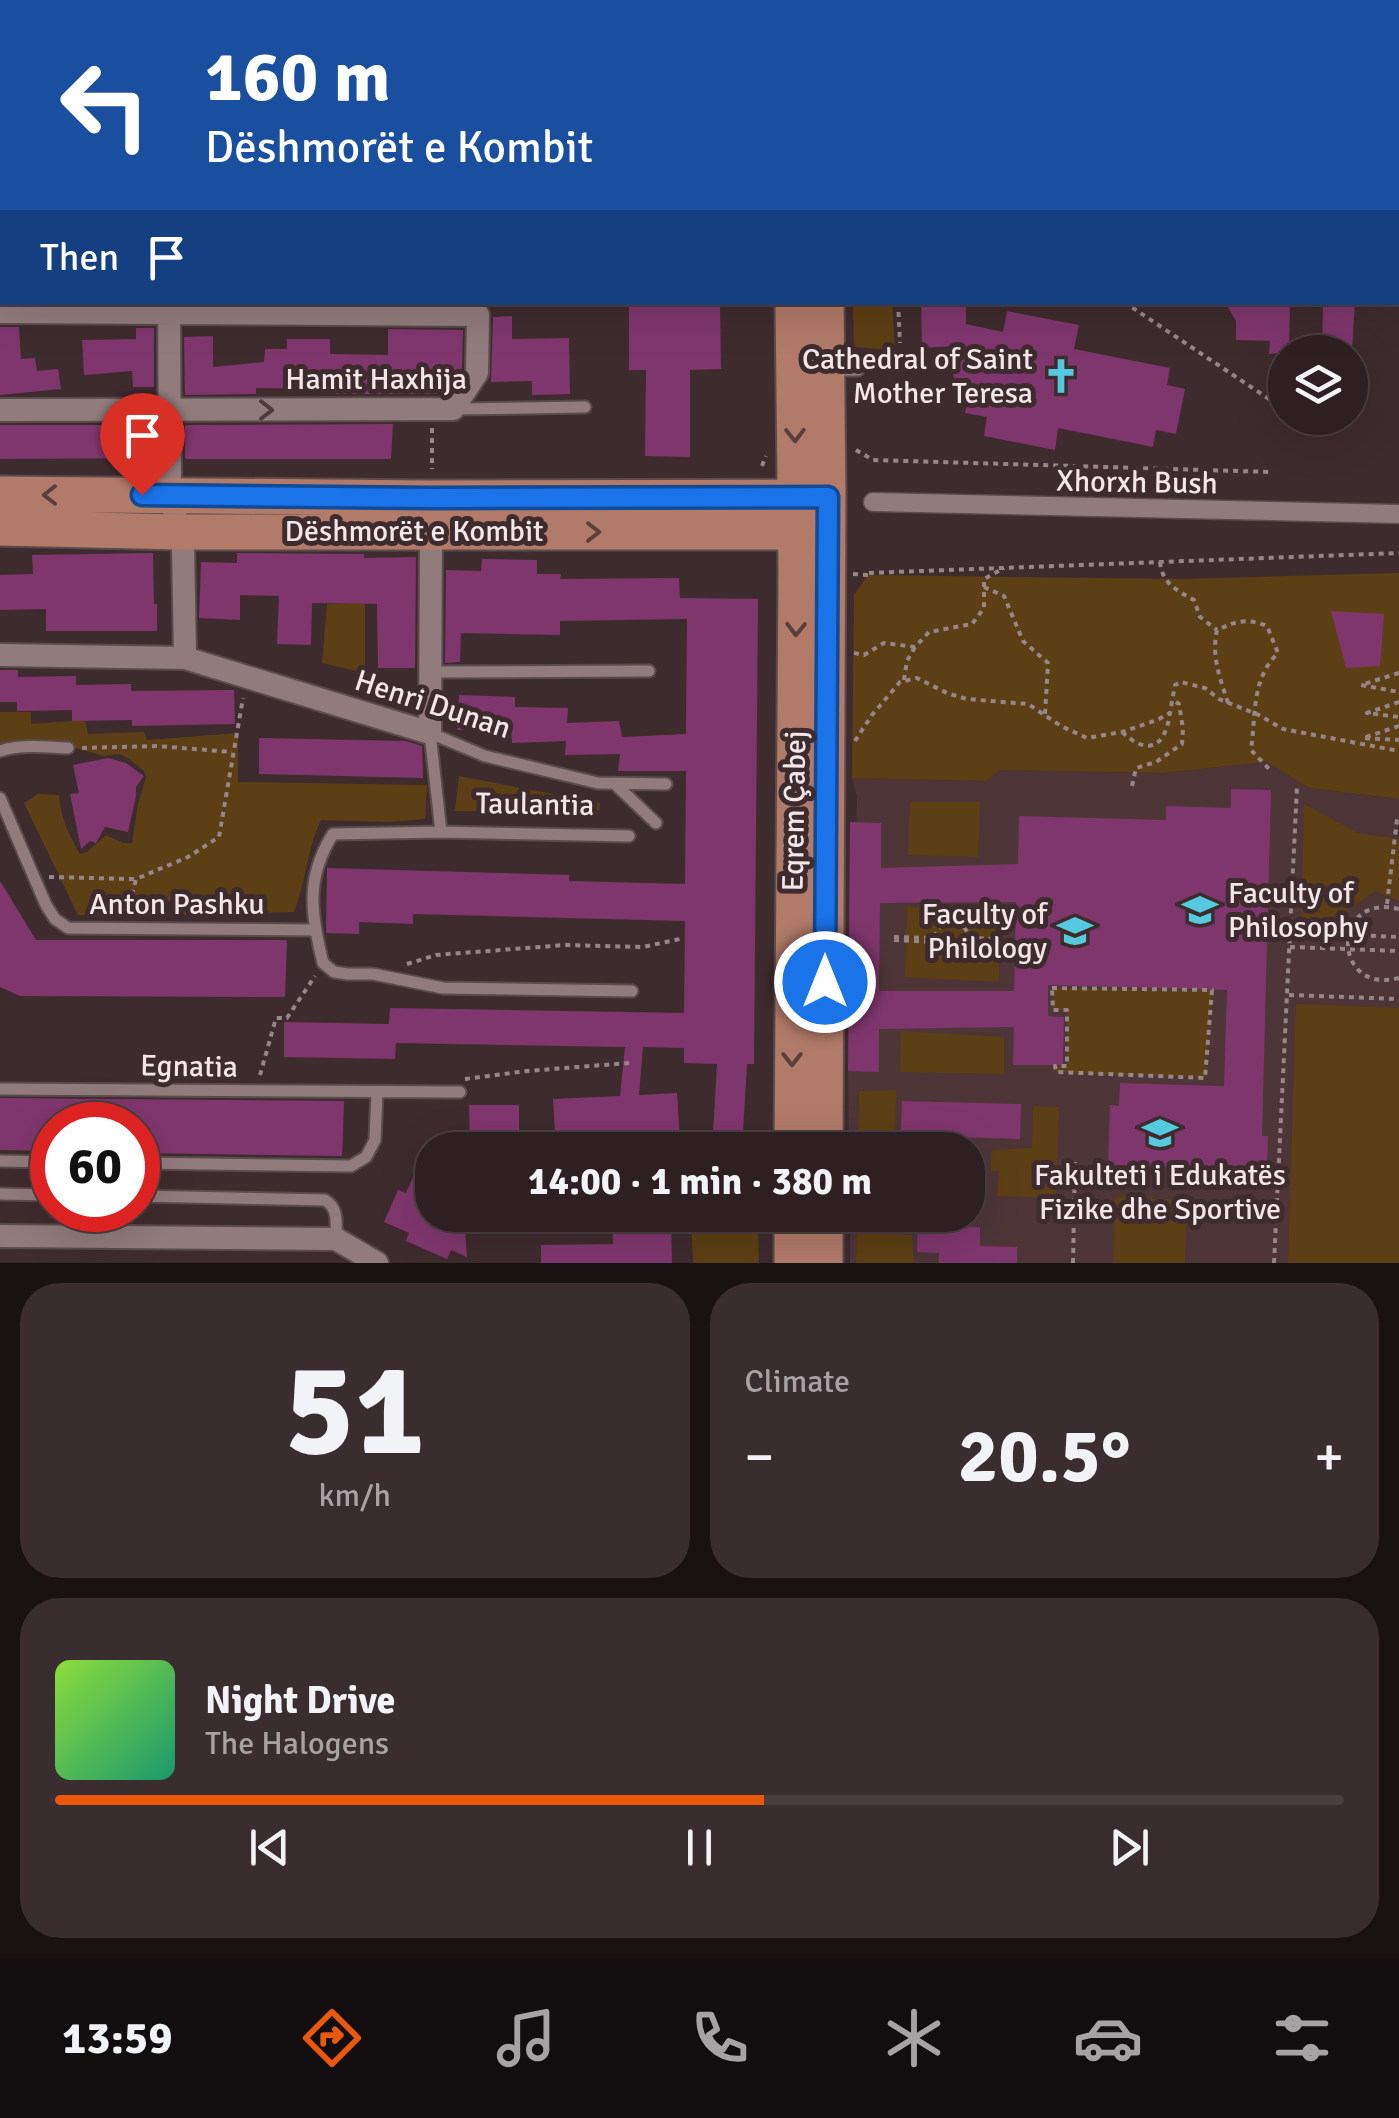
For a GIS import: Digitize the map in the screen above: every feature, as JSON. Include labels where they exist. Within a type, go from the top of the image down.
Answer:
[{"type":"main road","points":[[793,305],[812,514]]},
{"type":"main road","points":[[812,514],[843,370],[827,305]]},
{"type":"main road","name":"Dëshmorët e Kombit","points":[[0,494],[170,495],[430,515],[812,514]]},
{"type":"main road","name":"Eqrem Çabej","points":[[793,1132],[812,514]]},
{"type":"main road","name":"Eqrem Çabej","points":[[812,514],[824,1132]]},
{"type":"main road","name":"Dëshmorët e Kombit","points":[[0,528],[182,538],[430,515]]},
{"type":"main road","points":[[792,1232],[792,1263]]},
{"type":"main road","points":[[824,1232],[824,1263]]},
{"type":"street","points":[[168,308],[170,495],[182,538],[185,658]]},
{"type":"street","points":[[0,312],[330,309],[478,315],[478,373],[442,409]]},
{"type":"street","name":"Hamit Haxhija","points":[[0,410],[442,409]]},
{"type":"street","name":"Xhorxh Bush","points":[[873,502],[1399,514]]},
{"type":"street","name":"Taulantia","points":[[430,515],[430,733]]},
{"type":"street","name":"Henri Dunan","points":[[0,655],[185,658],[430,733]]},
{"type":"street","points":[[0,1236],[336,1239],[376,1263]]},
{"type":"lane","name":"Hamit Haxhija","points":[[442,409],[585,407]]},
{"type":"lane","points":[[430,672],[649,671]]},
{"type":"lane","name":"Henri Dunan","points":[[430,733],[486,756],[598,783],[666,784]]},
{"type":"lane","name":"Taulantia","points":[[430,733],[440,832],[628,836]]},
{"type":"lane","points":[[0,751],[38,746],[68,748]]},
{"type":"lane","points":[[614,783],[656,823]]},
{"type":"lane","name":"Anton Pashku","points":[[0,798],[55,919],[68,928],[314,930]]},
{"type":"lane","points":[[440,832],[334,834],[316,868],[312,890],[314,930],[323,964],[334,972],[372,974],[443,988],[632,990]]},
{"type":"lane","name":"Egnatia","points":[[0,1089],[460,1092]]},
{"type":"lane","points":[[160,1163],[350,1166],[366,1156],[375,1140],[377,1092]]},
{"type":"lane","points":[[0,1160],[30,1161]]},
{"type":"lane","points":[[0,1194],[30,1195]]},
{"type":"lane","points":[[160,1196],[325,1200],[334,1210],[336,1239]]},
{"type":"path","points":[[898,305],[900,344]]},
{"type":"path","points":[[1128,305],[1268,398]]},
{"type":"path","points":[[430,515],[442,409]]},
{"type":"path","points":[[856,450],[872,460],[1272,472]]},
{"type":"path","points":[[850,574],[1399,553]]},
{"type":"path","points":[[1160,562],[1161,573],[1173,588],[1194,600],[1200,617],[1217,630]]},
{"type":"path","points":[[904,680],[907,662],[929,632],[972,624],[984,608],[984,579],[1005,568]]},
{"type":"path","points":[[984,587],[1004,596],[1023,641],[1048,663],[1044,714]]},
{"type":"path","points":[[1217,630],[1252,620],[1267,626],[1276,644],[1278,653],[1268,662],[1252,713],[1255,722],[1251,750],[1272,772]]},
{"type":"path","points":[[1217,630],[1213,647],[1228,702]]},
{"type":"path","points":[[849,652],[864,656],[884,643],[916,647]]},
{"type":"path","points":[[1399,673],[1362,684],[1399,692]]},
{"type":"path","points":[[34,876],[136,879],[188,857],[219,837],[248,677]]},
{"type":"path","points":[[848,754],[872,714],[900,682],[916,678],[968,700],[1028,704],[1086,738],[1122,732],[1170,713]]},
{"type":"path","points":[[1122,732],[1144,747],[1163,737],[1175,685],[1181,682],[1205,688],[1282,729],[1399,751]]},
{"type":"path","points":[[1132,786],[1136,768],[1156,762],[1182,744],[1179,704],[1174,702]]},
{"type":"path","points":[[1399,702],[1367,714],[1399,717]]},
{"type":"path","points":[[1399,726],[1362,738],[1399,740]]},
{"type":"path","points":[[68,748],[157,746],[232,752]]},
{"type":"path","points":[[1274,1263],[1298,786]]},
{"type":"path","points":[[1387,906],[1396,819]]},
{"type":"path","points":[[123,929],[136,879]]},
{"type":"path","points":[[1399,909],[1387,906],[1367,910],[1352,924],[1347,949],[1364,976],[1385,982],[1399,978]]},
{"type":"path","points":[[960,922],[972,938],[997,941],[972,940],[963,954],[957,956],[942,954],[935,942],[894,938],[933,938],[939,926],[960,922]]},
{"type":"path","points":[[1290,932],[1399,937]]},
{"type":"path","points":[[372,974],[436,955],[566,945],[644,947],[680,938]]},
{"type":"path","points":[[1290,947],[1399,951]]},
{"type":"path","points":[[255,1092],[276,1018],[287,1018],[323,964]]},
{"type":"path","points":[[1052,988],[1212,990],[1205,1076],[1056,1072],[1056,1066],[1066,1066],[1067,1010],[1053,1010],[1052,988]]},
{"type":"path","points":[[1288,995],[1399,999]]},
{"type":"path","points":[[422,1092],[468,1078],[629,1063]]},
{"type":"path","points":[[1073,1263],[1075,1162]]},
{"type":"shaded area","points":[[892,305],[895,350],[854,347],[853,308]]},
{"type":"shaded area","points":[[1399,573],[1399,799],[1309,788],[1267,762],[1163,773],[1000,770],[986,781],[852,778],[854,595],[868,575],[1182,579]]},
{"type":"shaded area","points":[[327,604],[365,604],[365,673],[322,663]]},
{"type":"shaded area","points":[[0,712],[31,712],[31,724],[85,720],[88,734],[144,732],[147,740],[238,733],[238,782],[427,785],[425,819],[321,820],[294,912],[173,915],[171,901],[133,900],[125,916],[78,915],[24,803],[38,794],[59,795],[66,826],[80,854],[106,835],[132,843],[144,771],[119,754],[104,756],[58,743],[19,741],[0,745]]},
{"type":"shaded area","points":[[1267,762],[1309,788],[1399,799],[1399,1263],[850,1263],[850,1232],[985,1232],[985,1132],[849,1132],[857,796],[852,778],[986,781],[1000,770],[1163,773]]},
{"type":"shaded area","points":[[459,776],[600,803],[599,810],[455,811]]},
{"type":"shaded area","points":[[910,802],[980,802],[978,857],[908,855]]},
{"type":"shaded area","points":[[1304,804],[1358,833],[1399,839],[1399,901],[1375,891],[1336,918],[1333,926],[1301,926]]},
{"type":"shaded area","points":[[907,907],[999,909],[999,982],[905,977]]},
{"type":"shaded area","points":[[1052,988],[1212,990],[1205,1078],[1056,1072],[1055,1066],[1067,1065],[1067,1011],[1053,1010]]},
{"type":"shaded area","points":[[1296,1004],[1399,1008],[1399,1263],[1288,1263]]},
{"type":"shaded area","points":[[901,1031],[1004,1037],[1004,1074],[900,1072]]},
{"type":"shaded area","points":[[896,1090],[895,1132],[858,1132],[859,1091]]},
{"type":"shaded area","points":[[1033,1106],[1059,1107],[1056,1198],[997,1196],[999,1171],[990,1172],[992,1150],[1032,1148]]},
{"type":"shaded area","points":[[1115,1197],[1187,1200],[1185,1263],[1113,1263]]},
{"type":"shaded area","points":[[692,1232],[758,1232],[759,1263],[693,1263]]},
{"type":"shaded area","points":[[857,1232],[912,1235],[914,1263],[856,1263]]},
{"type":"building","points":[[629,305],[720,305],[721,369],[690,370],[690,457],[645,456],[646,370],[629,370]]},
{"type":"building","name":"Cathedral of Saint Mother Teresa","points":[[921,305],[966,305],[966,324],[1003,332],[1007,311],[1079,325],[1074,349],[1170,368],[1167,385],[1185,389],[1176,434],[1156,430],[1153,447],[1058,428],[1055,450],[984,436],[987,417],[965,413],[969,393],[955,381],[952,371],[956,346],[922,348]]},
{"type":"building","points":[[1227,305],[1290,305],[1289,335],[1268,335],[1268,341],[1236,340],[1236,321]]},
{"type":"building","points":[[1323,305],[1355,305],[1353,335],[1322,335]]},
{"type":"building","points":[[512,316],[512,339],[569,338],[570,394],[532,395],[532,381],[491,382],[493,317]]},
{"type":"building","points":[[0,327],[19,327],[21,359],[35,358],[37,371],[58,369],[61,389],[0,395]]},
{"type":"building","points":[[136,328],[154,328],[154,387],[133,387],[132,371],[84,375],[82,340],[136,339]]},
{"type":"building","points":[[388,329],[463,330],[462,368],[445,394],[336,394],[336,389],[256,388],[256,394],[185,395],[184,337],[213,336],[213,367],[264,362],[265,349],[287,349],[287,339],[330,339],[330,354],[388,355]]},
{"type":"building","points":[[393,424],[391,459],[185,459],[185,425]]},
{"type":"building","points":[[0,425],[155,425],[155,458],[0,459]]},
{"type":"building","points":[[153,553],[157,631],[46,631],[46,609],[0,610],[0,575],[33,574],[32,555]]},
{"type":"building","points":[[237,553],[416,557],[415,668],[378,668],[377,604],[312,603],[311,645],[277,644],[279,596],[240,595],[240,620],[199,618],[201,562],[237,563]]},
{"type":"building","points":[[482,559],[537,560],[537,574],[561,574],[560,579],[679,578],[680,598],[758,599],[754,1064],[747,1064],[743,1132],[713,1132],[717,1064],[684,1063],[684,1048],[643,1047],[639,1095],[677,1093],[679,1132],[555,1132],[553,1099],[620,1096],[625,1047],[396,1043],[395,1059],[284,1057],[284,1022],[389,1024],[390,1008],[684,1013],[685,921],[413,914],[413,924],[359,922],[359,934],[326,933],[327,868],[569,875],[569,881],[685,884],[686,771],[618,771],[620,754],[565,755],[566,741],[512,743],[511,730],[457,730],[459,695],[515,697],[515,707],[568,708],[567,723],[619,721],[622,737],[686,734],[687,619],[560,621],[560,635],[461,633],[460,662],[445,663],[446,570],[481,571]]},
{"type":"building","points":[[1331,611],[1384,614],[1380,666],[1346,668]]},
{"type":"building","points":[[0,670],[18,670],[18,677],[76,676],[76,685],[131,684],[131,691],[234,690],[235,724],[132,726],[132,720],[72,721],[72,710],[17,711],[17,702],[0,702]]},
{"type":"building","points":[[259,738],[406,741],[422,746],[423,778],[259,774]]},
{"type":"building","points":[[108,758],[126,763],[144,776],[136,787],[128,832],[105,827],[96,843],[90,841],[81,849],[70,794],[79,793],[73,765]]},
{"type":"building","points":[[1231,789],[1271,790],[1262,1136],[1268,1136],[1267,1170],[1108,1165],[1110,1105],[1119,1106],[1120,1083],[1224,1086],[1227,990],[1048,985],[1048,1016],[1064,1017],[1063,1065],[1013,1065],[1014,1027],[879,1029],[879,1072],[848,1071],[850,822],[881,823],[881,868],[1018,864],[1019,816],[1166,820],[1166,806],[1231,808]],"holes":[[[1016,902],[1014,991],[879,991],[880,903]]]},
{"type":"building","points":[[0,881],[36,940],[287,940],[285,997],[20,996],[0,987]]},
{"type":"building","points":[[0,1098],[344,1101],[342,1156],[160,1153],[160,1102],[30,1102],[30,1151],[0,1150]]},
{"type":"building","points":[[902,1101],[1021,1104],[1020,1139],[985,1138],[985,1132],[901,1132]]},
{"type":"building","points":[[469,1105],[519,1105],[519,1132],[470,1132]]},
{"type":"building","points":[[414,1175],[415,1232],[465,1232],[467,1257],[451,1250],[447,1259],[406,1241],[409,1233],[384,1222],[398,1190],[406,1193]]},
{"type":"building","points":[[613,1232],[671,1232],[672,1263],[541,1263],[541,1245],[613,1244]]},
{"type":"building","points":[[918,1232],[980,1232],[980,1246],[1017,1247],[1017,1263],[939,1263],[939,1253],[917,1252]]},
{"type":"place","name":"Cathedral of Saint Mother Teresa","points":[[1061,376]]},
{"type":"place","name":"Faculty of Philosophy","points":[[1200,910]]},
{"type":"place","name":"Faculty of Philology","points":[[1075,931]]},
{"type":"place","name":"Fakulteti i Edukatës Fizike dhe Sportive","points":[[1160,1133]]},
{"type":"route","points":[[142,495],[828,497],[825,982]]}]
